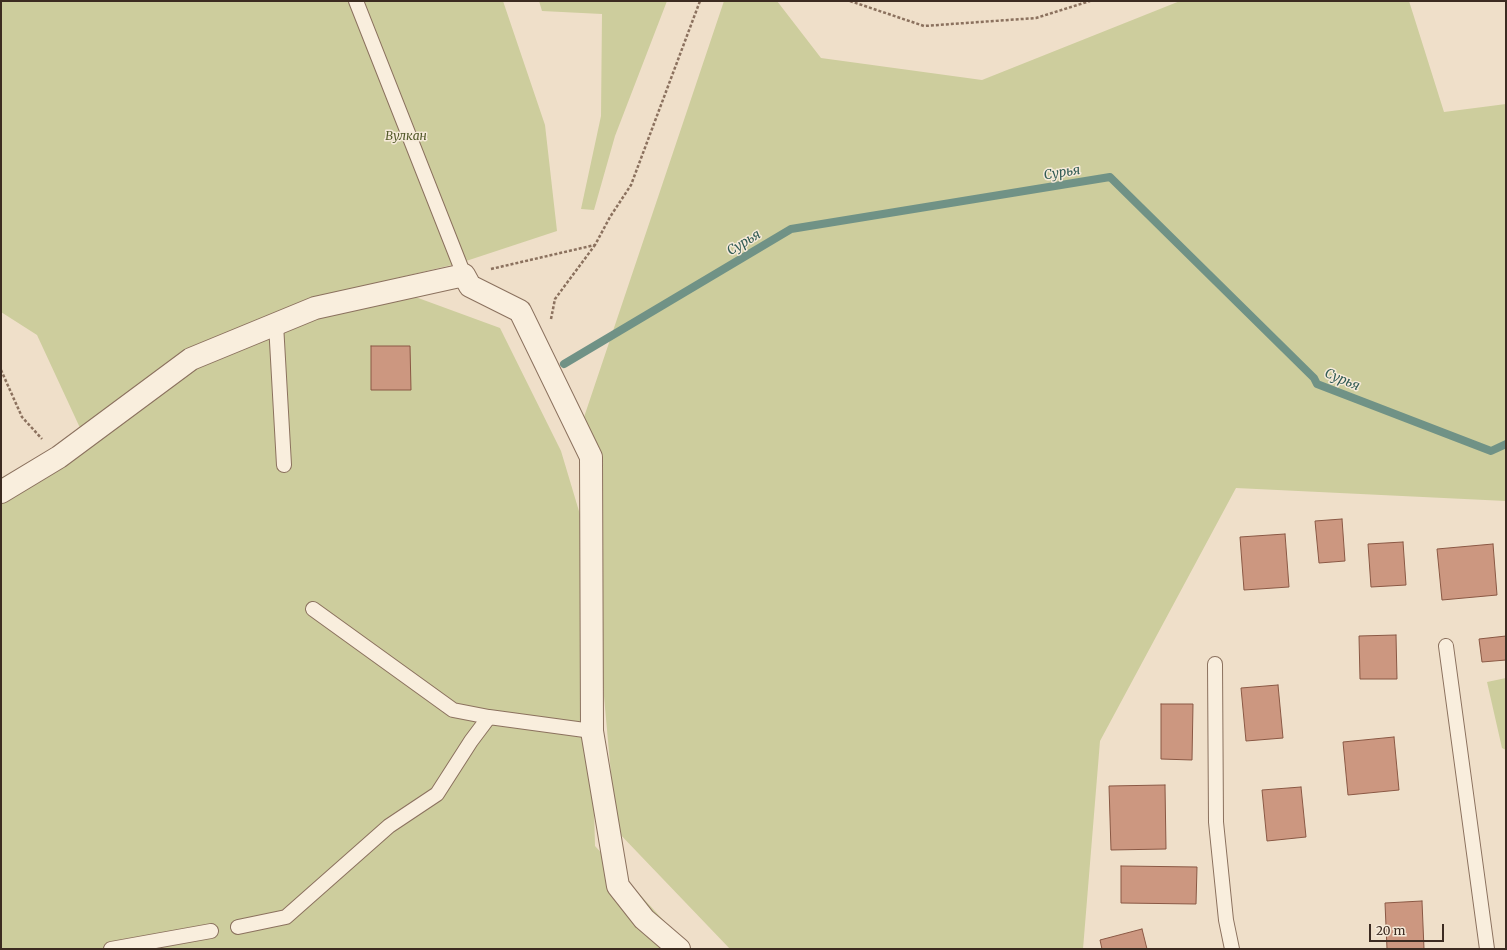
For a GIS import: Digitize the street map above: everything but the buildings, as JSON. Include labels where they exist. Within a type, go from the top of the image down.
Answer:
[{"type":"street","points":[[1,492],[59,457],[192,360],[316,308],[464,275],[470,286],[520,311],[591,457],[592,731],[618,886],[644,919],[679,949]]},
{"type":"lane","points":[[356,1],[464,275]]},
{"type":"lane","points":[[276,324],[284,465]]},
{"type":"lane","points":[[313,609],[453,710],[489,717],[592,731]]},
{"type":"lane","points":[[1446,646],[1487,949]]},
{"type":"lane","points":[[1215,664],[1216,822],[1226,920],[1232,949]]},
{"type":"lane","points":[[238,927],[286,917],[388,826],[437,794],[470,741],[489,717]]},
{"type":"lane","points":[[111,949],[210,931]]},
{"type":"path","points":[[550,320],[555,299],[595,245],[631,185],[700,1]]},
{"type":"path","points":[[850,1],[924,26],[1036,18],[1090,1]]},
{"type":"path","points":[[464,275],[595,245]]},
{"type":"path","points":[[1,370],[22,417],[59,457]]},
{"type":"green space","name":"Вулкан","points":[[1,1],[503,1],[545,125],[557,231],[460,263],[334,293],[410,295],[500,328],[561,451],[587,538],[595,846],[690,949],[1,949],[1,487],[81,430],[37,335],[1,312]]},
{"type":"green space","points":[[539,1],[667,1],[615,136],[594,210],[581,209],[601,116],[602,14],[542,11]]},
{"type":"green space","points":[[724,1],[777,1],[821,58],[982,80],[1180,1],[1409,1],[1444,112],[1506,104],[1506,501],[1236,488],[1100,741],[1083,949],[730,949],[616,830],[580,429]]},
{"type":"green space","points":[[1506,678],[1506,750],[1502,748],[1487,682]]},
{"type":"waterway","name":"Сурья","points":[[564,364],[791,229],[1110,177],[1314,378],[1317,384],[1491,451],[1506,444]]}]
